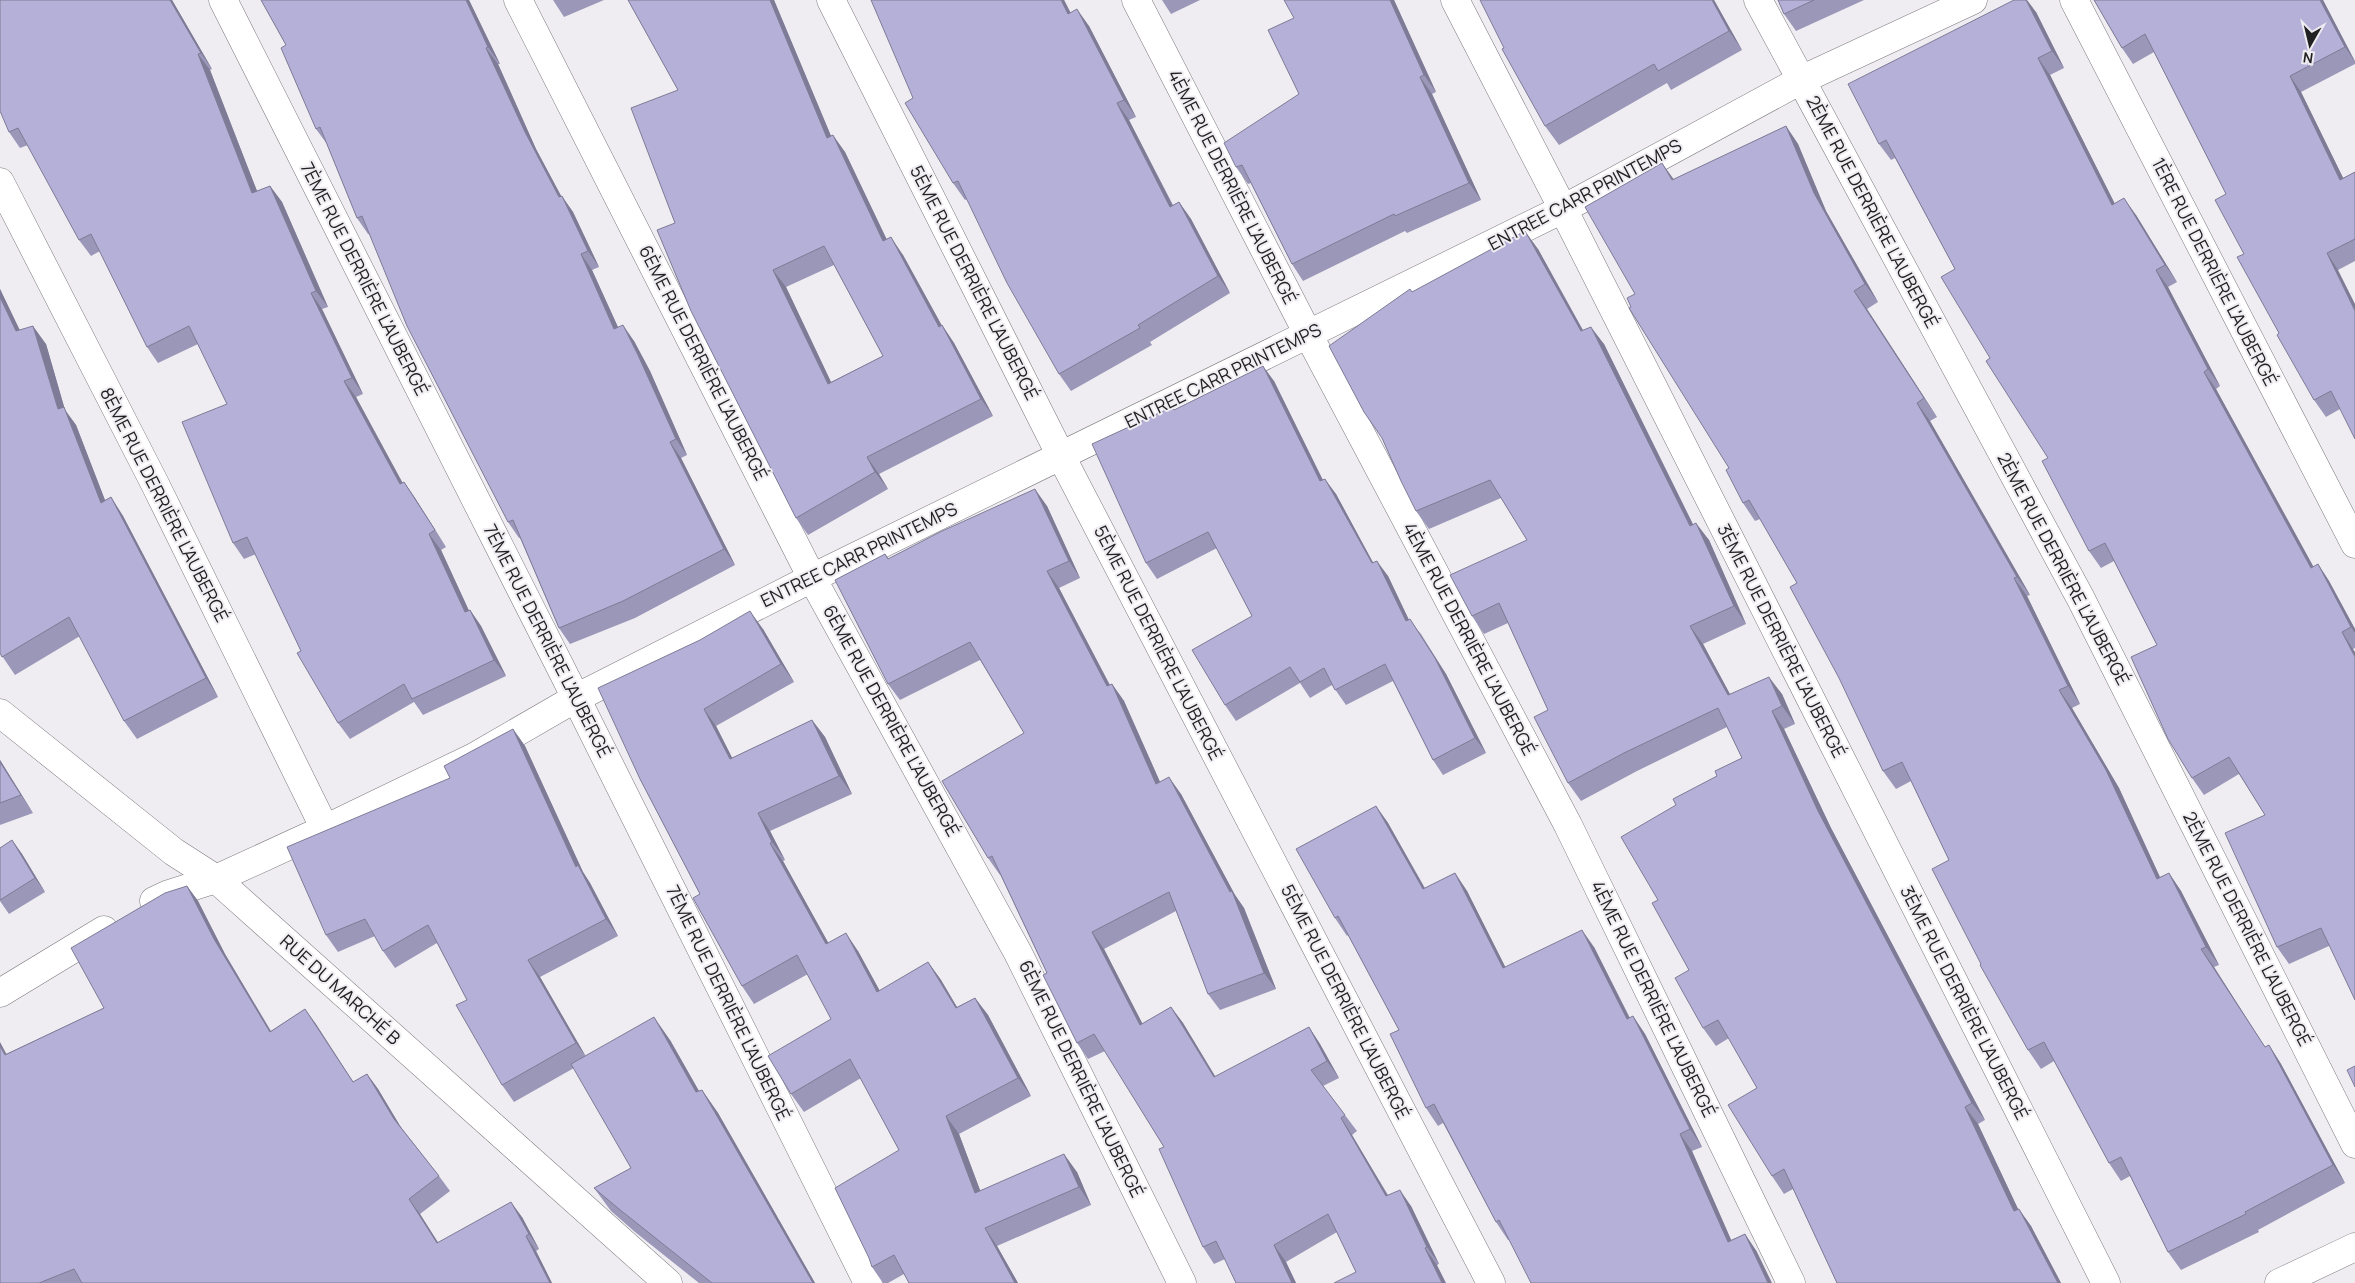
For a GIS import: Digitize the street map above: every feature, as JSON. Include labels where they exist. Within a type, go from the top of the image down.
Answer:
[{"type":"street","name":"7ÈME RUE DERRIÈRE L'AUBERGÉ","points":[[223,0],[576,698],[868,1283]]},
{"type":"street","name":"6ÈME RUE DERRIÈRE L'AUBERGÉ","points":[[518,0],[812,578],[1018,953],[1182,1283]]},
{"type":"street","name":"5ÈME RUE DERRIÈRE L'AUBERGÉ","points":[[831,0],[1061,456],[1491,1283]]},
{"type":"street","name":"4ÈME RUE DERRIÈRE L'AUBERGÉ","points":[[1136,0],[1308,334],[1568,825],[1791,1283]]},
{"type":"street","name":"3ÈME RUE DERRIÈRE L'AUBERGÉ","points":[[1455,0],[1563,209],[2106,1283]]},
{"type":"street","name":"2ÈME RUE DERRIÈRE L'AUBERGÉ","points":[[1758,0],[2081,599],[2355,1144]]},
{"type":"street","name":"ENTREE CARR PRINTEMPS","points":[[0,993],[168,894],[216,879],[474,757],[576,698],[812,578],[1563,209],[1801,80],[1973,0]]},
{"type":"street","name":"1ÈRE RUE DERRIÈRE L'AUBERGÉ","points":[[2074,0],[2355,544]]},
{"type":"street","name":"8ÈME RUE DERRIÈRE L'AUBERGÉ","points":[[0,182],[154,484],[325,829]]},
{"type":"street","name":"RUE DU MARCHÉ B","points":[[0,713],[174,852],[216,879],[668,1283]]},
{"type":"street","points":[[2279,1283],[2355,1248]]},
{"type":"building","points":[[0,0],[170,0],[201,53],[198,54],[252,193],[270,186],[316,291],[311,293],[352,378],[344,381],[400,484],[404,482],[435,530],[429,534],[465,612],[470,610],[494,660],[412,699],[404,684],[338,723],[297,653],[301,651],[247,537],[233,543],[182,422],[227,404],[189,326],[147,347],[91,234],[79,240],[18,128],[9,132],[0,111]]},
{"type":"building","points":[[261,0],[466,0],[525,132],[559,197],[562,196],[588,251],[581,254],[614,329],[623,325],[638,355],[676,439],[670,442],[724,549],[623,601],[559,628],[513,520],[508,522],[407,326],[362,216],[357,218],[320,127],[316,129],[281,48],[286,45]]},
{"type":"building","points":[[628,0],[770,0],[827,138],[833,135],[883,241],[891,237],[939,327],[942,325],[981,399],[867,457],[875,472],[796,518],[691,311],[657,230],[675,223],[631,108],[678,90]],"holes":[[[824,246],[883,356],[828,384],[773,270]]]},
{"type":"building","points":[[871,0],[1061,0],[1068,14],[1077,9],[1124,100],[1117,103],[1170,207],[1179,202],[1218,276],[1138,325],[1140,328],[1059,374],[1007,283],[958,181],[953,183],[905,103],[913,98]]},
{"type":"building","points":[[1284,0],[1390,0],[1424,75],[1420,77],[1469,183],[1395,216],[1394,214],[1292,264],[1242,165],[1236,167],[1224,143],[1299,94],[1268,30],[1294,18]]},
{"type":"building","points":[[1480,0],[1712,0],[1729,31],[1658,71],[1654,64],[1545,126],[1502,49],[1504,48]]},
{"type":"building","points":[[1778,0],[1814,0],[1784,14]]},
{"type":"building","points":[[2014,0],[2026,0],[2052,51],[2038,58],[2112,205],[2124,198],[2165,265],[2156,270],[2208,369],[2204,372],[2311,568],[2318,564],[2351,627],[2342,632],[2355,657],[2355,1000],[2321,928],[2277,947],[2225,833],[2265,815],[2229,757],[2192,778],[2168,739],[2131,657],[2157,645],[2105,543],[2089,551],[2042,461],[2048,458],[1986,361],[1990,358],[1941,277],[1955,269],[1886,140],[1879,144],[1848,84]]},
{"type":"building","points":[[2094,0],[2320,0],[2345,47],[2290,76],[2340,180],[2355,172],[2355,239],[2327,253],[2355,311],[2355,439],[2331,391],[2314,400],[2277,335],[2279,333],[2237,257],[2244,254],[2215,200],[2226,194],[2145,34],[2122,48]]},
{"type":"building","points":[[1786,126],[1814,193],[1865,284],[1854,291],[1924,398],[1917,403],[2017,577],[2014,578],[2068,686],[2059,690],[2106,770],[2157,879],[2169,873],[2206,947],[2201,949],[2265,1047],[2269,1045],[2333,1165],[2245,1212],[2246,1214],[2168,1252],[2121,1157],[2109,1163],[2044,1042],[2028,1050],[1980,965],[1932,869],[1949,860],[1902,762],[1883,771],[1839,678],[1790,587],[1797,583],[1749,500],[1743,503],[1726,470],[1729,468],[1629,308],[1631,307],[1627,298],[1635,294],[1585,207],[1662,163],[1672,180]]},
{"type":"building","points":[[1525,231],[1581,331],[1591,327],[1690,526],[1696,523],[1734,606],[1690,626],[1728,695],[1769,677],[1782,706],[1772,711],[1818,811],[1972,1103],[1965,1107],[2014,1211],[2019,1209],[2058,1283],[1837,1283],[1784,1169],[1772,1176],[1728,1105],[1757,1088],[1718,1020],[1703,1028],[1675,978],[1689,970],[1652,903],[1658,900],[1621,837],[1676,805],[1673,799],[1717,776],[1715,771],[1742,758],[1718,708],[1624,753],[1568,783],[1534,717],[1548,710],[1499,603],[1472,616],[1450,575],[1527,540],[1490,480],[1416,511],[1382,438],[1364,412],[1329,346],[1410,289],[1412,292]]},
{"type":"building","points":[[0,297],[16,331],[33,326],[58,409],[64,407],[101,503],[111,497],[206,678],[124,721],[69,617],[2,657],[0,653]]},
{"type":"building","points":[[1263,366],[1320,481],[1325,479],[1372,563],[1377,561],[1406,621],[1410,619],[1435,658],[1475,738],[1433,760],[1385,664],[1335,690],[1324,668],[1300,682],[1290,667],[1225,705],[1192,650],[1252,616],[1208,532],[1146,563],[1092,444],[1172,407],[1174,410]]},
{"type":"building","points":[[1035,489],[1069,561],[1047,571],[1107,686],[1112,684],[1156,784],[1169,777],[1230,892],[1232,891],[1264,973],[1208,994],[1169,892],[1092,932],[1140,1025],[1171,1007],[1214,1077],[1309,1027],[1327,1061],[1311,1070],[1345,1115],[1341,1118],[1386,1196],[1400,1190],[1442,1283],[1334,1283],[1356,1272],[1328,1214],[1274,1245],[1292,1283],[1236,1283],[1216,1241],[1203,1247],[1159,1149],[1164,1147],[1094,1034],[1077,1043],[1043,975],[1047,973],[992,856],[988,858],[942,781],[1024,733],[970,642],[888,684],[835,580],[885,554],[888,559],[940,532]]},
{"type":"building","points":[[750,611],[781,664],[704,709],[730,759],[812,720],[839,776],[758,813],[772,842],[770,843],[826,944],[846,933],[877,992],[928,962],[956,1008],[975,998],[1018,1078],[946,1116],[975,1193],[1064,1154],[1079,1187],[985,1228],[1015,1283],[909,1283],[894,1255],[872,1267],[835,1188],[899,1150],[850,1059],[791,1094],[768,1056],[831,1019],[797,955],[742,986],[693,898],[700,894],[640,779],[598,688],[700,640]]},
{"type":"building","points":[[513,729],[576,867],[578,865],[606,919],[528,960],[576,1043],[502,1085],[456,1005],[467,1000],[428,925],[383,951],[365,919],[326,935],[287,847],[450,778],[444,766]]},
{"type":"building","points":[[0,762],[21,795],[0,803]]},
{"type":"building","points":[[1376,806],[1423,889],[1455,873],[1503,968],[1582,930],[1627,1019],[1633,1016],[1690,1129],[1680,1134],[1728,1242],[1745,1234],[1768,1283],[1531,1283],[1499,1220],[1496,1222],[1434,1104],[1426,1108],[1390,1034],[1399,1030],[1338,916],[1335,918],[1296,849]]},
{"type":"building","points":[[12,840],[35,878],[0,900],[0,848]]},
{"type":"building","points":[[187,886],[214,939],[270,1032],[305,1009],[353,1082],[367,1074],[394,1119],[439,1176],[409,1199],[437,1243],[511,1202],[529,1234],[526,1236],[550,1283],[82,1283],[74,1269],[39,1283],[0,1283],[0,1046],[5,1055],[104,1008],[71,948],[165,893]]},
{"type":"building","points":[[654,1017],[696,1092],[702,1090],[813,1283],[712,1283],[594,1188],[631,1168],[571,1064]]},
{"type":"building","points":[[2355,1066],[2355,1087],[2347,1070]]}]
